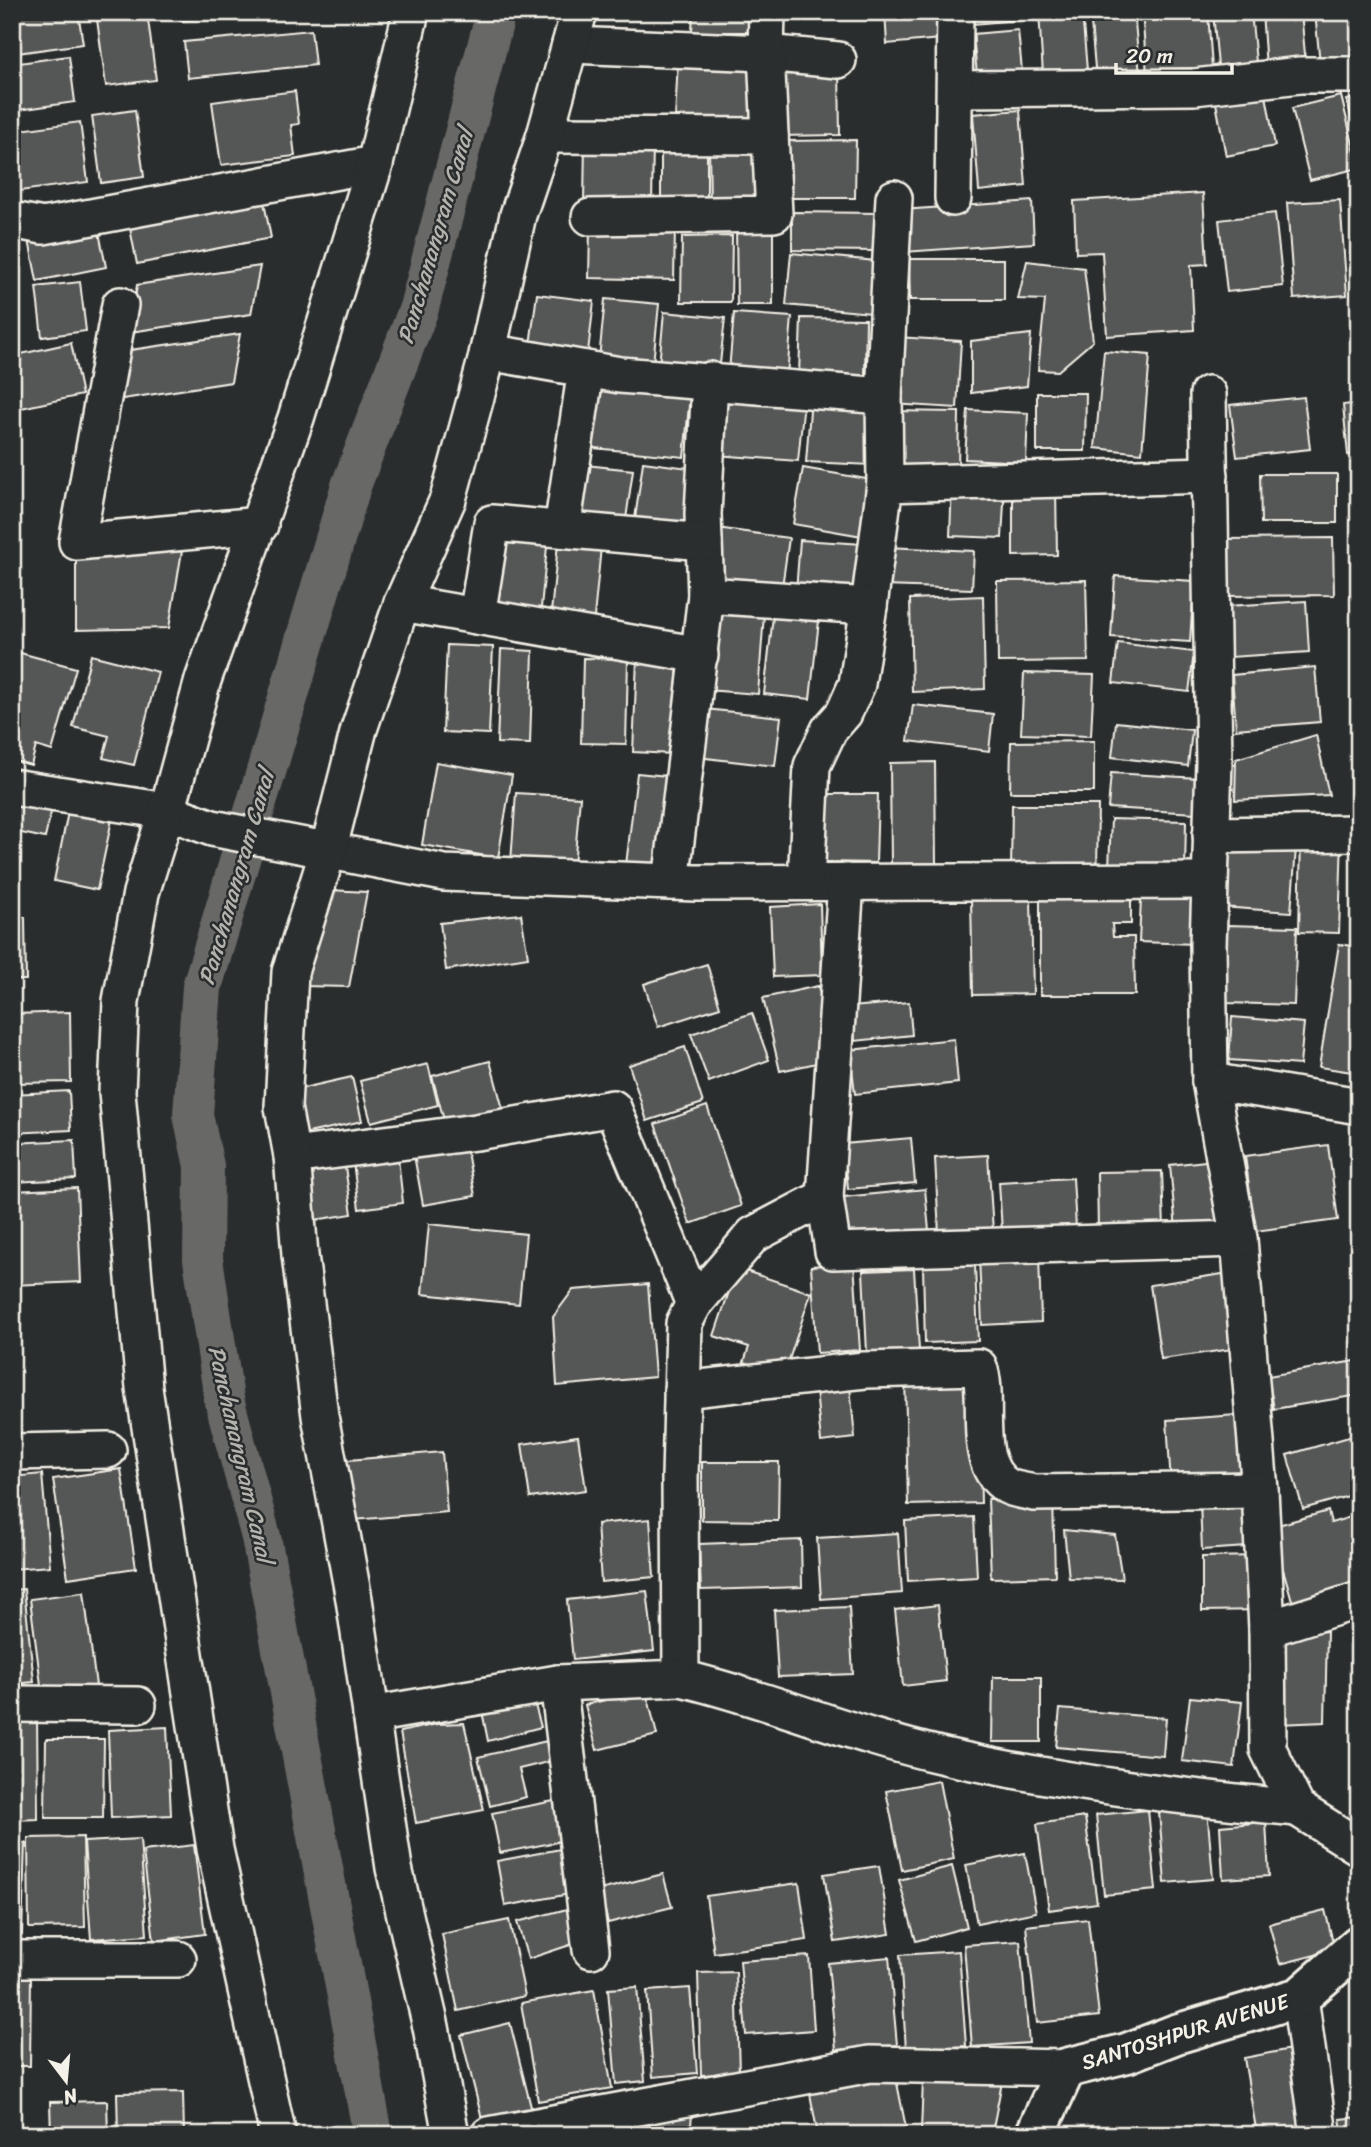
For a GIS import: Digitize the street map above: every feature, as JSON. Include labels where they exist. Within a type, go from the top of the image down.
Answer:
[{"type":"main road","name":"SANTOSHPUR AVENUE","points":[[1035,2135],[1066,2068],[1127,2053],[1176,2034],[1300,1997],[1359,1945]]},
{"type":"street","points":[[278,2135],[215,1849],[145,1388],[117,1092],[121,1001],[141,893],[203,680],[260,525],[375,164],[411,12]]},
{"type":"street","points":[[590,217],[774,214],[766,53],[767,12]]},
{"type":"street","points":[[953,198],[955,12]]},
{"type":"street","points":[[451,2135],[431,2027],[394,1868],[354,1599],[320,1416],[292,1156],[283,1107],[290,972],[328,851],[359,729],[402,603],[448,499],[488,352],[518,215],[545,135],[574,29],[838,60]]},
{"type":"street","points":[[955,89],[1194,87],[1300,75],[1359,75]]},
{"type":"street","points":[[545,135],[770,136]]},
{"type":"street","points":[[12,219],[43,226],[375,164]]},
{"type":"street","points":[[807,882],[812,766],[829,730],[844,713],[857,684],[885,484],[884,396],[894,198]]},
{"type":"street","points":[[120,305],[77,542],[260,525]]},
{"type":"street","points":[[488,352],[620,375],[710,380],[884,396]]},
{"type":"street","points":[[562,529],[586,369]]},
{"type":"street","points":[[671,882],[706,595],[704,542],[710,380]]},
{"type":"street","points":[[1208,394],[1208,546],[1214,762],[1210,881],[1210,1081],[1239,1239],[1260,1490],[1267,1629],[1268,1749],[1297,1808]]},
{"type":"street","points":[[885,484],[1210,475]]},
{"type":"street","points":[[477,616],[492,523],[704,542]]},
{"type":"street","points":[[706,595],[869,606]]},
{"type":"street","points":[[402,603],[700,655]]},
{"type":"street","points":[[12,788],[167,811],[212,828],[444,873],[671,882],[1210,881]]},
{"type":"street","points":[[1211,835],[1359,832]]},
{"type":"street","points":[[846,881],[825,1197],[833,1251],[1239,1239]]},
{"type":"street","points":[[1210,1081],[1359,1106]]},
{"type":"street","points":[[292,1156],[476,1132],[613,1108],[694,1304]]},
{"type":"street","points":[[681,1678],[684,1323],[694,1304],[752,1235],[825,1197]]},
{"type":"street","points":[[682,1390],[865,1370],[979,1367],[985,1385],[981,1422],[989,1463],[1007,1486],[1034,1493],[1260,1490]]},
{"type":"street","points":[[12,1452],[108,1450]]},
{"type":"street","points":[[1267,1629],[1359,1600]]},
{"type":"street","points":[[371,1715],[558,1683],[681,1678],[731,1690],[863,1735],[940,1755],[1152,1795],[1297,1808],[1359,1847]]},
{"type":"street","points":[[558,1683],[592,1950]]},
{"type":"street","points":[[12,1704],[138,1705]]},
{"type":"street","points":[[12,1959],[178,1959]]},
{"type":"street","points":[[1300,1997],[1319,2135]]},
{"type":"street","points":[[489,2135],[870,2064],[1066,2068]]},
{"type":"building","points":[[12,12],[78,12],[83,44],[17,53]]},
{"type":"building","points":[[96,12],[147,12],[156,80],[106,86]]},
{"type":"building","points":[[179,12],[279,12],[180,21]]},
{"type":"building","points":[[693,12],[756,12],[756,32],[692,32]]},
{"type":"building","points":[[885,12],[937,12],[940,39],[887,44]]},
{"type":"building","points":[[972,12],[1029,12],[1029,19],[973,24]]},
{"type":"building","points":[[1039,12],[1082,12],[1087,70],[1043,74]]},
{"type":"building","points":[[1090,12],[1134,12],[1140,75],[1096,79]]},
{"type":"building","points":[[1142,12],[1208,12],[1212,68],[1147,74]]},
{"type":"building","points":[[1213,12],[1251,12],[1256,62],[1218,66]]},
{"type":"building","points":[[1262,12],[1301,12],[1306,65],[1266,68]]},
{"type":"building","points":[[1315,12],[1359,12],[1359,61],[1320,64]]},
{"type":"building","points":[[311,30],[315,65],[188,78],[184,42]]},
{"type":"building","points":[[1018,30],[1023,81],[978,85],[973,34]]},
{"type":"building","points":[[69,56],[75,102],[18,110],[12,64]]},
{"type":"building","points":[[678,58],[759,62],[756,124],[675,120]]},
{"type":"building","points":[[777,69],[839,69],[840,135],[778,136]]},
{"type":"building","points":[[295,91],[299,124],[291,125],[295,156],[221,165],[212,102]]},
{"type":"building","points":[[1266,95],[1275,146],[1226,156],[1216,103]]},
{"type":"building","points":[[1341,96],[1359,168],[1310,180],[1292,108]]},
{"type":"building","points":[[1359,97],[1359,149],[1347,100]]},
{"type":"building","points":[[135,110],[144,177],[101,183],[92,116]]},
{"type":"building","points":[[1020,110],[1026,186],[979,191],[973,114]]},
{"type":"building","points":[[80,122],[88,182],[20,191],[12,131]]},
{"type":"building","points":[[585,140],[653,140],[652,205],[584,205]]},
{"type":"building","points":[[856,140],[855,198],[785,198],[785,141]]},
{"type":"building","points":[[759,145],[760,204],[710,206],[709,147]]},
{"type":"building","points":[[661,149],[707,149],[707,202],[661,202]]},
{"type":"building","points":[[262,192],[271,238],[137,264],[128,218]]},
{"type":"building","points":[[1203,193],[1207,264],[1191,265],[1194,330],[1107,336],[1102,252],[1076,253],[1074,201]]},
{"type":"building","points":[[1340,200],[1347,295],[1294,299],[1287,203]]},
{"type":"building","points":[[1032,201],[1034,243],[904,252],[901,210]]},
{"type":"building","points":[[792,212],[878,213],[877,251],[792,250]]},
{"type":"building","points":[[1275,213],[1283,286],[1227,292],[1219,220]]},
{"type":"building","points":[[97,222],[106,267],[37,281],[28,235]]},
{"type":"building","points":[[736,226],[773,226],[773,305],[737,305]]},
{"type":"building","points":[[590,227],[675,228],[674,280],[589,278]]},
{"type":"building","points":[[732,236],[731,302],[681,302],[682,237]]},
{"type":"building","points":[[791,253],[876,261],[871,313],[786,305]]},
{"type":"building","points":[[909,259],[1004,259],[1004,300],[910,300]]},
{"type":"building","points":[[1027,261],[1084,268],[1093,341],[1058,371],[1038,370],[1045,300],[1018,299]]},
{"type":"building","points":[[260,266],[251,314],[130,332],[137,285]]},
{"type":"building","points":[[80,282],[86,331],[42,337],[36,287]]},
{"type":"building","points":[[537,294],[594,301],[588,352],[530,345]]},
{"type":"building","points":[[605,299],[659,304],[653,364],[599,359]]},
{"type":"building","points":[[664,312],[725,318],[719,373],[659,366]]},
{"type":"building","points":[[734,313],[792,317],[787,376],[729,371]]},
{"type":"building","points":[[801,318],[866,319],[865,376],[799,375]]},
{"type":"building","points":[[240,334],[231,382],[110,401],[117,352]]},
{"type":"building","points":[[1031,334],[1027,386],[971,393],[971,341]]},
{"type":"building","points":[[896,337],[961,341],[957,408],[892,404]]},
{"type":"building","points":[[71,343],[82,395],[12,410],[12,356]]},
{"type":"building","points":[[1104,351],[1150,355],[1142,453],[1095,448]]},
{"type":"building","points":[[590,385],[690,395],[684,457],[584,447]]},
{"type":"building","points":[[1037,393],[1086,393],[1085,451],[1037,451]]},
{"type":"building","points":[[720,394],[804,401],[798,461],[715,455]]},
{"type":"building","points":[[811,397],[876,401],[872,465],[806,462]]},
{"type":"building","points":[[1304,397],[1310,449],[1237,457],[1230,405]]},
{"type":"building","points":[[1359,403],[1359,454],[1348,455],[1343,405]]},
{"type":"building","points":[[968,410],[1028,413],[1026,462],[965,459]]},
{"type":"building","points":[[889,411],[959,412],[958,470],[888,469]]},
{"type":"building","points":[[643,462],[697,469],[687,533],[634,526]]},
{"type":"building","points":[[585,465],[633,470],[625,526],[578,520]]},
{"type":"building","points":[[803,468],[878,481],[868,537],[793,524]]},
{"type":"building","points":[[1260,474],[1337,474],[1337,523],[1261,523]]},
{"type":"building","points":[[952,483],[1005,485],[1002,538],[950,536]]},
{"type":"building","points":[[1013,487],[1056,487],[1057,555],[1013,556]]},
{"type":"building","points":[[717,528],[789,538],[781,594],[709,583]]},
{"type":"building","points":[[495,531],[548,536],[540,618],[487,613]]},
{"type":"building","points":[[1333,538],[1334,595],[1227,596],[1226,539]]},
{"type":"building","points":[[800,540],[864,544],[860,596],[796,591]]},
{"type":"building","points":[[558,543],[601,547],[593,627],[550,623]]},
{"type":"building","points":[[886,547],[974,551],[972,589],[884,586]]},
{"type":"building","points":[[182,551],[169,628],[76,630],[76,557]]},
{"type":"building","points":[[1115,576],[1194,581],[1190,642],[1111,637]]},
{"type":"building","points":[[1086,580],[1088,661],[998,662],[997,581]]},
{"type":"building","points":[[983,596],[985,689],[912,692],[910,599]]},
{"type":"building","points":[[1306,601],[1309,652],[1230,657],[1227,606]]},
{"type":"building","points":[[712,610],[764,614],[758,694],[706,690]]},
{"type":"building","points":[[773,616],[819,621],[810,699],[764,694]]},
{"type":"building","points":[[1118,643],[1194,652],[1189,692],[1113,683]]},
{"type":"building","points":[[447,645],[493,647],[489,734],[443,732]]},
{"type":"building","points":[[501,649],[533,651],[530,744],[497,743]]},
{"type":"building","points":[[13,651],[76,668],[52,751],[36,746],[31,765],[12,760]]},
{"type":"building","points":[[91,655],[158,672],[134,765],[103,758],[109,736],[73,727]]},
{"type":"building","points":[[583,658],[628,659],[626,744],[581,743]]},
{"type":"building","points":[[637,659],[678,661],[673,754],[633,752]]},
{"type":"building","points":[[1315,667],[1320,722],[1236,729],[1232,675]]},
{"type":"building","points":[[1024,673],[1094,675],[1091,736],[1021,734]]},
{"type":"building","points":[[913,705],[993,714],[989,751],[908,741]]},
{"type":"building","points":[[695,708],[781,717],[775,766],[689,756]]},
{"type":"building","points":[[1116,722],[1192,730],[1188,766],[1112,757]]},
{"type":"building","points":[[1316,735],[1329,795],[1235,800],[1236,759]]},
{"type":"building","points":[[1094,741],[1094,792],[1010,792],[1011,742]]},
{"type":"building","points":[[436,762],[512,775],[498,858],[422,845]]},
{"type":"building","points":[[935,762],[936,863],[891,864],[890,763]]},
{"type":"building","points":[[637,773],[677,777],[666,869],[626,865]]},
{"type":"building","points":[[1111,773],[1199,778],[1196,813],[1108,808]]},
{"type":"building","points":[[516,793],[580,797],[574,866],[511,862]]},
{"type":"building","points":[[824,794],[878,794],[876,863],[822,862]]},
{"type":"building","points":[[12,800],[52,808],[45,838],[12,831]]},
{"type":"building","points":[[70,802],[114,810],[97,890],[54,881]]},
{"type":"building","points":[[1012,805],[1098,805],[1097,871],[1011,871]]},
{"type":"building","points":[[1111,819],[1186,821],[1185,870],[1109,868]]},
{"type":"building","points":[[1301,835],[1342,836],[1339,933],[1299,932]]},
{"type":"building","points":[[1226,843],[1296,848],[1291,912],[1221,907]]},
{"type":"building","points":[[329,890],[367,892],[349,987],[303,986]]},
{"type":"building","points":[[1131,895],[1131,924],[1112,924],[1113,937],[1134,937],[1135,995],[1040,995],[1040,896]]},
{"type":"building","points":[[1031,898],[1033,994],[973,995],[971,899]]},
{"type":"building","points":[[1141,899],[1196,900],[1195,944],[1139,942]]},
{"type":"building","points":[[820,904],[822,975],[773,977],[770,907]]},
{"type":"building","points":[[521,914],[528,957],[446,970],[440,923]]},
{"type":"building","points":[[12,917],[25,917],[26,980],[12,980]]},
{"type":"building","points":[[1227,925],[1297,927],[1294,1005],[1225,1003]]},
{"type":"building","points":[[1339,944],[1359,947],[1359,1073],[1319,1067]]},
{"type":"building","points":[[707,964],[720,1007],[658,1027],[644,984]]},
{"type":"building","points":[[818,986],[835,1059],[780,1071],[763,998]]},
{"type":"building","points":[[909,1002],[912,1035],[855,1041],[851,1007]]},
{"type":"building","points":[[70,1012],[71,1082],[16,1083],[15,1014]]},
{"type":"building","points":[[752,1013],[769,1060],[709,1082],[691,1034]]},
{"type":"building","points":[[1232,1017],[1304,1023],[1300,1065],[1229,1060]]},
{"type":"building","points":[[954,1039],[958,1083],[855,1094],[850,1050]]},
{"type":"building","points":[[685,1047],[703,1103],[647,1121],[629,1065]]},
{"type":"building","points":[[490,1061],[503,1109],[445,1124],[432,1076]]},
{"type":"building","points":[[428,1064],[438,1105],[371,1122],[360,1081]]},
{"type":"building","points":[[352,1077],[362,1121],[295,1136],[285,1092]]},
{"type":"building","points":[[69,1091],[71,1130],[12,1133],[12,1094]]},
{"type":"building","points":[[707,1106],[741,1206],[690,1224],[655,1124]]},
{"type":"building","points":[[911,1138],[915,1183],[848,1189],[844,1144]]},
{"type":"building","points":[[74,1140],[76,1179],[12,1182],[12,1143]]},
{"type":"building","points":[[1328,1145],[1338,1220],[1255,1231],[1245,1156]]},
{"type":"building","points":[[466,1146],[475,1196],[423,1205],[414,1155]]},
{"type":"building","points":[[397,1149],[403,1203],[359,1209],[352,1154]]},
{"type":"building","points":[[988,1155],[993,1231],[939,1234],[935,1158]]},
{"type":"building","points":[[1223,1159],[1230,1225],[1176,1230],[1170,1165]]},
{"type":"building","points":[[344,1160],[352,1214],[302,1222],[293,1168]]},
{"type":"building","points":[[1162,1171],[1164,1229],[1098,1231],[1097,1172]]},
{"type":"building","points":[[1073,1178],[1076,1228],[1002,1232],[999,1182]]},
{"type":"building","points":[[77,1188],[81,1282],[12,1285],[12,1191]]},
{"type":"building","points":[[925,1189],[930,1241],[849,1250],[844,1197]]},
{"type":"building","points":[[429,1224],[526,1234],[519,1304],[422,1294]]},
{"type":"building","points":[[1039,1254],[1041,1322],[982,1325],[979,1257]]},
{"type":"building","points":[[854,1263],[860,1350],[817,1353],[811,1266]]},
{"type":"building","points":[[975,1265],[978,1341],[925,1343],[923,1267]]},
{"type":"building","points":[[737,1268],[811,1293],[784,1375],[744,1362],[749,1347],[714,1336]]},
{"type":"building","points":[[914,1269],[919,1350],[867,1353],[863,1271]]},
{"type":"building","points":[[1236,1272],[1247,1347],[1161,1359],[1150,1285]]},
{"type":"building","points":[[648,1284],[655,1377],[557,1386],[553,1317],[573,1290]]},
{"type":"building","points":[[1355,1361],[1359,1395],[1274,1409],[1268,1376]]},
{"type":"building","points":[[978,1374],[981,1503],[908,1505],[905,1376]]},
{"type":"building","points":[[849,1376],[855,1438],[821,1442],[815,1380]]},
{"type":"building","points":[[1251,1414],[1256,1479],[1171,1485],[1167,1420]]},
{"type":"building","points":[[1359,1434],[1359,1493],[1303,1509],[1287,1455]]},
{"type":"building","points":[[578,1436],[586,1490],[530,1498],[522,1444]]},
{"type":"building","points":[[442,1452],[447,1512],[342,1521],[337,1461]]},
{"type":"building","points":[[702,1462],[779,1462],[778,1521],[702,1520]]},
{"type":"building","points":[[121,1469],[136,1568],[68,1578],[53,1479]]},
{"type":"building","points":[[42,1474],[50,1566],[12,1569],[12,1477]]},
{"type":"building","points":[[1053,1497],[1055,1576],[991,1578],[988,1499]]},
{"type":"building","points":[[1260,1500],[1262,1546],[1202,1550],[1200,1502]]},
{"type":"building","points":[[1328,1511],[1331,1523],[1357,1515],[1359,1586],[1293,1604],[1271,1527]]},
{"type":"building","points":[[974,1517],[977,1577],[908,1581],[905,1521]]},
{"type":"building","points":[[650,1519],[654,1577],[601,1582],[597,1524]]},
{"type":"building","points":[[1064,1530],[1115,1535],[1122,1579],[1069,1578]]},
{"type":"building","points":[[898,1533],[902,1593],[821,1599],[817,1538]]},
{"type":"building","points":[[801,1540],[802,1587],[701,1590],[699,1544]]},
{"type":"building","points":[[1263,1556],[1263,1610],[1202,1611],[1202,1557]]},
{"type":"building","points":[[24,1589],[34,1682],[12,1684],[12,1590]]},
{"type":"building","points":[[647,1591],[654,1651],[573,1660],[567,1600]]},
{"type":"building","points":[[84,1592],[96,1686],[42,1693],[30,1599]]},
{"type":"building","points":[[938,1605],[946,1681],[903,1686],[895,1610]]},
{"type":"building","points":[[849,1607],[853,1674],[778,1677],[774,1610]]},
{"type":"building","points":[[1327,1631],[1325,1722],[1278,1724],[1275,1636]]},
{"type":"building","points":[[993,1677],[1041,1677],[1041,1742],[992,1742]]},
{"type":"building","points":[[646,1690],[657,1735],[597,1750],[585,1705]]},
{"type":"building","points":[[1190,1697],[1242,1702],[1234,1767],[1182,1761]]},
{"type":"building","points":[[533,1698],[541,1727],[488,1741],[482,1711]]},
{"type":"building","points":[[1060,1709],[1166,1718],[1163,1756],[1056,1747]]},
{"type":"building","points":[[12,1716],[37,1716],[38,1819],[12,1820]]},
{"type":"building","points":[[464,1723],[484,1810],[416,1823],[400,1732],[437,1724]]},
{"type":"building","points":[[167,1727],[171,1815],[111,1818],[108,1730]]},
{"type":"building","points":[[46,1739],[104,1739],[103,1818],[45,1818]]},
{"type":"building","points":[[547,1741],[552,1761],[519,1769],[526,1797],[490,1806],[478,1757]]},
{"type":"building","points":[[939,1781],[954,1859],[902,1870],[886,1791]]},
{"type":"building","points":[[554,1801],[562,1841],[500,1853],[492,1813]]},
{"type":"building","points":[[1207,1807],[1213,1879],[1165,1883],[1159,1812]]},
{"type":"building","points":[[1148,1810],[1156,1890],[1104,1895],[1096,1815]]},
{"type":"building","points":[[1085,1817],[1097,1903],[1049,1910],[1037,1824]]},
{"type":"building","points":[[1266,1822],[1269,1876],[1223,1879],[1220,1826]]},
{"type":"building","points":[[83,1837],[85,1927],[29,1928],[28,1838]]},
{"type":"building","points":[[140,1839],[147,1935],[91,1939],[84,1842]]},
{"type":"building","points":[[12,1843],[25,1843],[22,1934],[12,1933]]},
{"type":"building","points":[[194,1845],[205,1934],[154,1941],[143,1851]]},
{"type":"building","points":[[566,1848],[575,1893],[505,1906],[497,1861]]},
{"type":"building","points":[[1025,1853],[1036,1912],[977,1924],[966,1865]]},
{"type":"building","points":[[879,1866],[890,1934],[835,1942],[824,1874]]},
{"type":"building","points":[[952,1866],[967,1927],[916,1941],[899,1880]]},
{"type":"building","points":[[663,1874],[672,1907],[608,1923],[600,1890]]},
{"type":"building","points":[[799,1883],[807,1940],[714,1953],[706,1896]]},
{"type":"building","points":[[567,1909],[576,1943],[528,1959],[517,1922]]},
{"type":"building","points":[[1325,1910],[1335,1950],[1280,1964],[1269,1924]]},
{"type":"building","points":[[1088,1919],[1099,2016],[1037,2023],[1026,1926]]},
{"type":"building","points":[[509,1920],[525,1996],[458,2011],[442,1934]]},
{"type":"building","points":[[1020,1941],[1029,2043],[972,2047],[964,1945]]},
{"type":"building","points":[[959,1951],[966,2046],[906,2050],[900,1955]]},
{"type":"building","points":[[809,1956],[814,2030],[746,2035],[740,1961]]},
{"type":"building","points":[[889,1957],[897,2045],[836,2050],[828,1963]]},
{"type":"building","points":[[736,1972],[739,2073],[701,2075],[698,1973]]},
{"type":"building","points":[[12,1974],[31,1974],[30,2066],[12,2066]]},
{"type":"building","points":[[637,1987],[645,2081],[616,2084],[608,1989]]},
{"type":"building","points":[[690,1988],[697,2073],[653,2077],[647,1991]]},
{"type":"building","points":[[594,1990],[612,2088],[538,2101],[521,2003]]},
{"type":"building","points":[[510,2023],[532,2111],[483,2123],[461,2035]]},
{"type":"building","points":[[1296,2048],[1312,2135],[1257,2135],[1244,2058]]},
{"type":"building","points":[[1003,2077],[992,2133],[921,2131],[923,2080]]},
{"type":"building","points":[[896,2078],[906,2128],[869,2135],[818,2135],[810,2094]]},
{"type":"building","points":[[183,2092],[184,2135],[118,2135],[117,2093]]},
{"type":"building","points":[[107,2101],[108,2135],[51,2135],[50,2102]]},
{"type":"building","points":[[692,2115],[690,2135],[627,2135],[627,2120]]},
{"type":"building","points":[[1359,2117],[1359,2135],[1343,2135],[1340,2119]]},
{"type":"waterway","name":"Panchanangram Canal","points":[[373,2135],[261,1537],[224,1399],[203,1259],[204,1166],[193,1115],[202,987],[351,486],[419,308],[496,12]]}]
